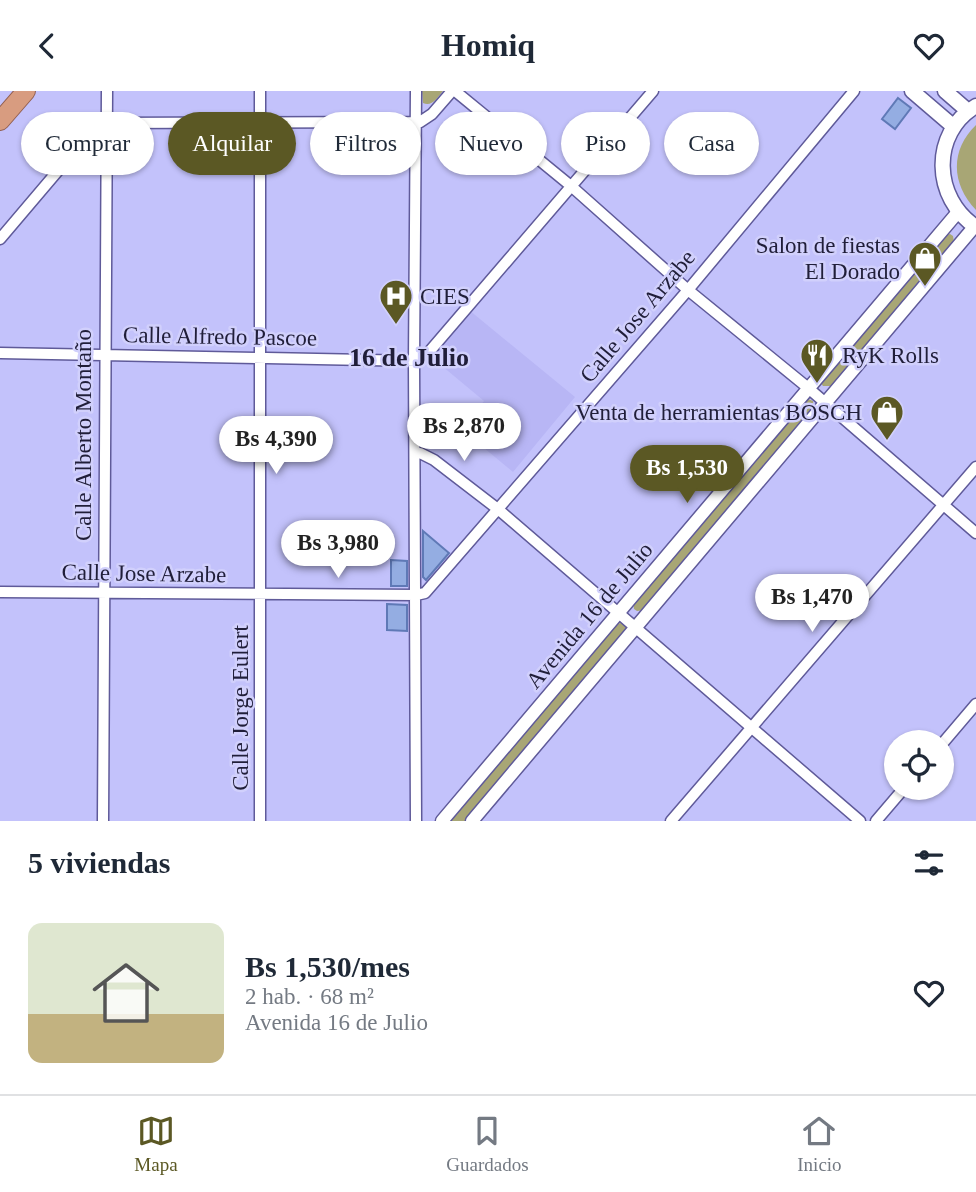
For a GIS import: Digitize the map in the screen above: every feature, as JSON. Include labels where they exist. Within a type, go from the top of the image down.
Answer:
[{"type":"highway","points":[[0,121],[26,91]]},
{"type":"main road","points":[[912,91],[954,127]]},
{"type":"main road","points":[[945,91],[972,108],[954,127],[946,142],[942,176],[946,193],[958,212],[975,227]]},
{"type":"street","name":"Calle Alberto Montaño","points":[[106,112],[107,91]]},
{"type":"street","name":"Calle Jorge Eulert","points":[[260,91],[260,112]]},
{"type":"street","points":[[416,91],[416,112]]},
{"type":"street","points":[[421,120],[432,114],[454,91],[570,186],[688,290],[807,387],[976,533]]},
{"type":"street","points":[[414,361],[429,352],[653,91]]},
{"type":"street","name":"Calle Jose Arzabe","points":[[0,592],[416,595],[430,590],[688,290],[854,91]]},
{"type":"street","points":[[0,239],[54,175]]},
{"type":"street","name":"Calle Alberto Montaño","points":[[103,821],[106,175]]},
{"type":"street","name":"Calle Jorge Eulert","points":[[260,175],[260,821]]},
{"type":"street","points":[[416,175],[416,821]]},
{"type":"street","name":"Avenida 16 de Julio","points":[[442,821],[958,212]]},
{"type":"street","name":"Avenida 16 de Julio","points":[[472,821],[975,227]]},
{"type":"street","name":"Calle Alfredo Pascoe","points":[[0,353],[414,361]]},
{"type":"street","points":[[415,453],[434,460],[499,510],[860,821]]},
{"type":"street","points":[[671,821],[976,467]]},
{"type":"street","points":[[954,730],[976,704]]},
{"type":"street","points":[[876,821],[894,800]]},
{"type":"shaded area","points":[[422,91],[443,91],[434,101],[426,104],[423,103]]},
{"type":"shaded area","points":[[976,125],[976,210],[962,189],[957,167],[962,145]]},
{"type":"shaded area","points":[[950,234],[954,242],[831,386],[823,386],[821,383],[946,235]]},
{"type":"shaded area","points":[[469,310],[575,397],[513,472],[461,429],[484,401],[430,356]]},
{"type":"shaded area","points":[[806,398],[813,401],[814,410],[645,610],[634,609],[633,602]]},
{"type":"shaded area","points":[[616,624],[626,625],[627,630],[467,821],[451,821]]},
{"type":"building","points":[[898,98],[911,108],[895,129],[882,119]]},
{"type":"building","points":[[423,531],[449,553],[426,580],[423,577]]},
{"type":"building","points":[[391,560],[407,561],[407,586],[391,586]]},
{"type":"building","points":[[387,604],[407,605],[407,631],[387,630]]},
{"type":"place","name":"Salon de fiestas El Dorado","points":[[925,288]]},
{"type":"place","name":"CIES","points":[[396,326]]},
{"type":"place","name":"RyK Rolls","points":[[817,385]]},
{"type":"place","name":"Venta de herramientas BOSCH","points":[[887,442]]},
{"type":"district","name":"16 de Julio","points":[[409,357]]}]
